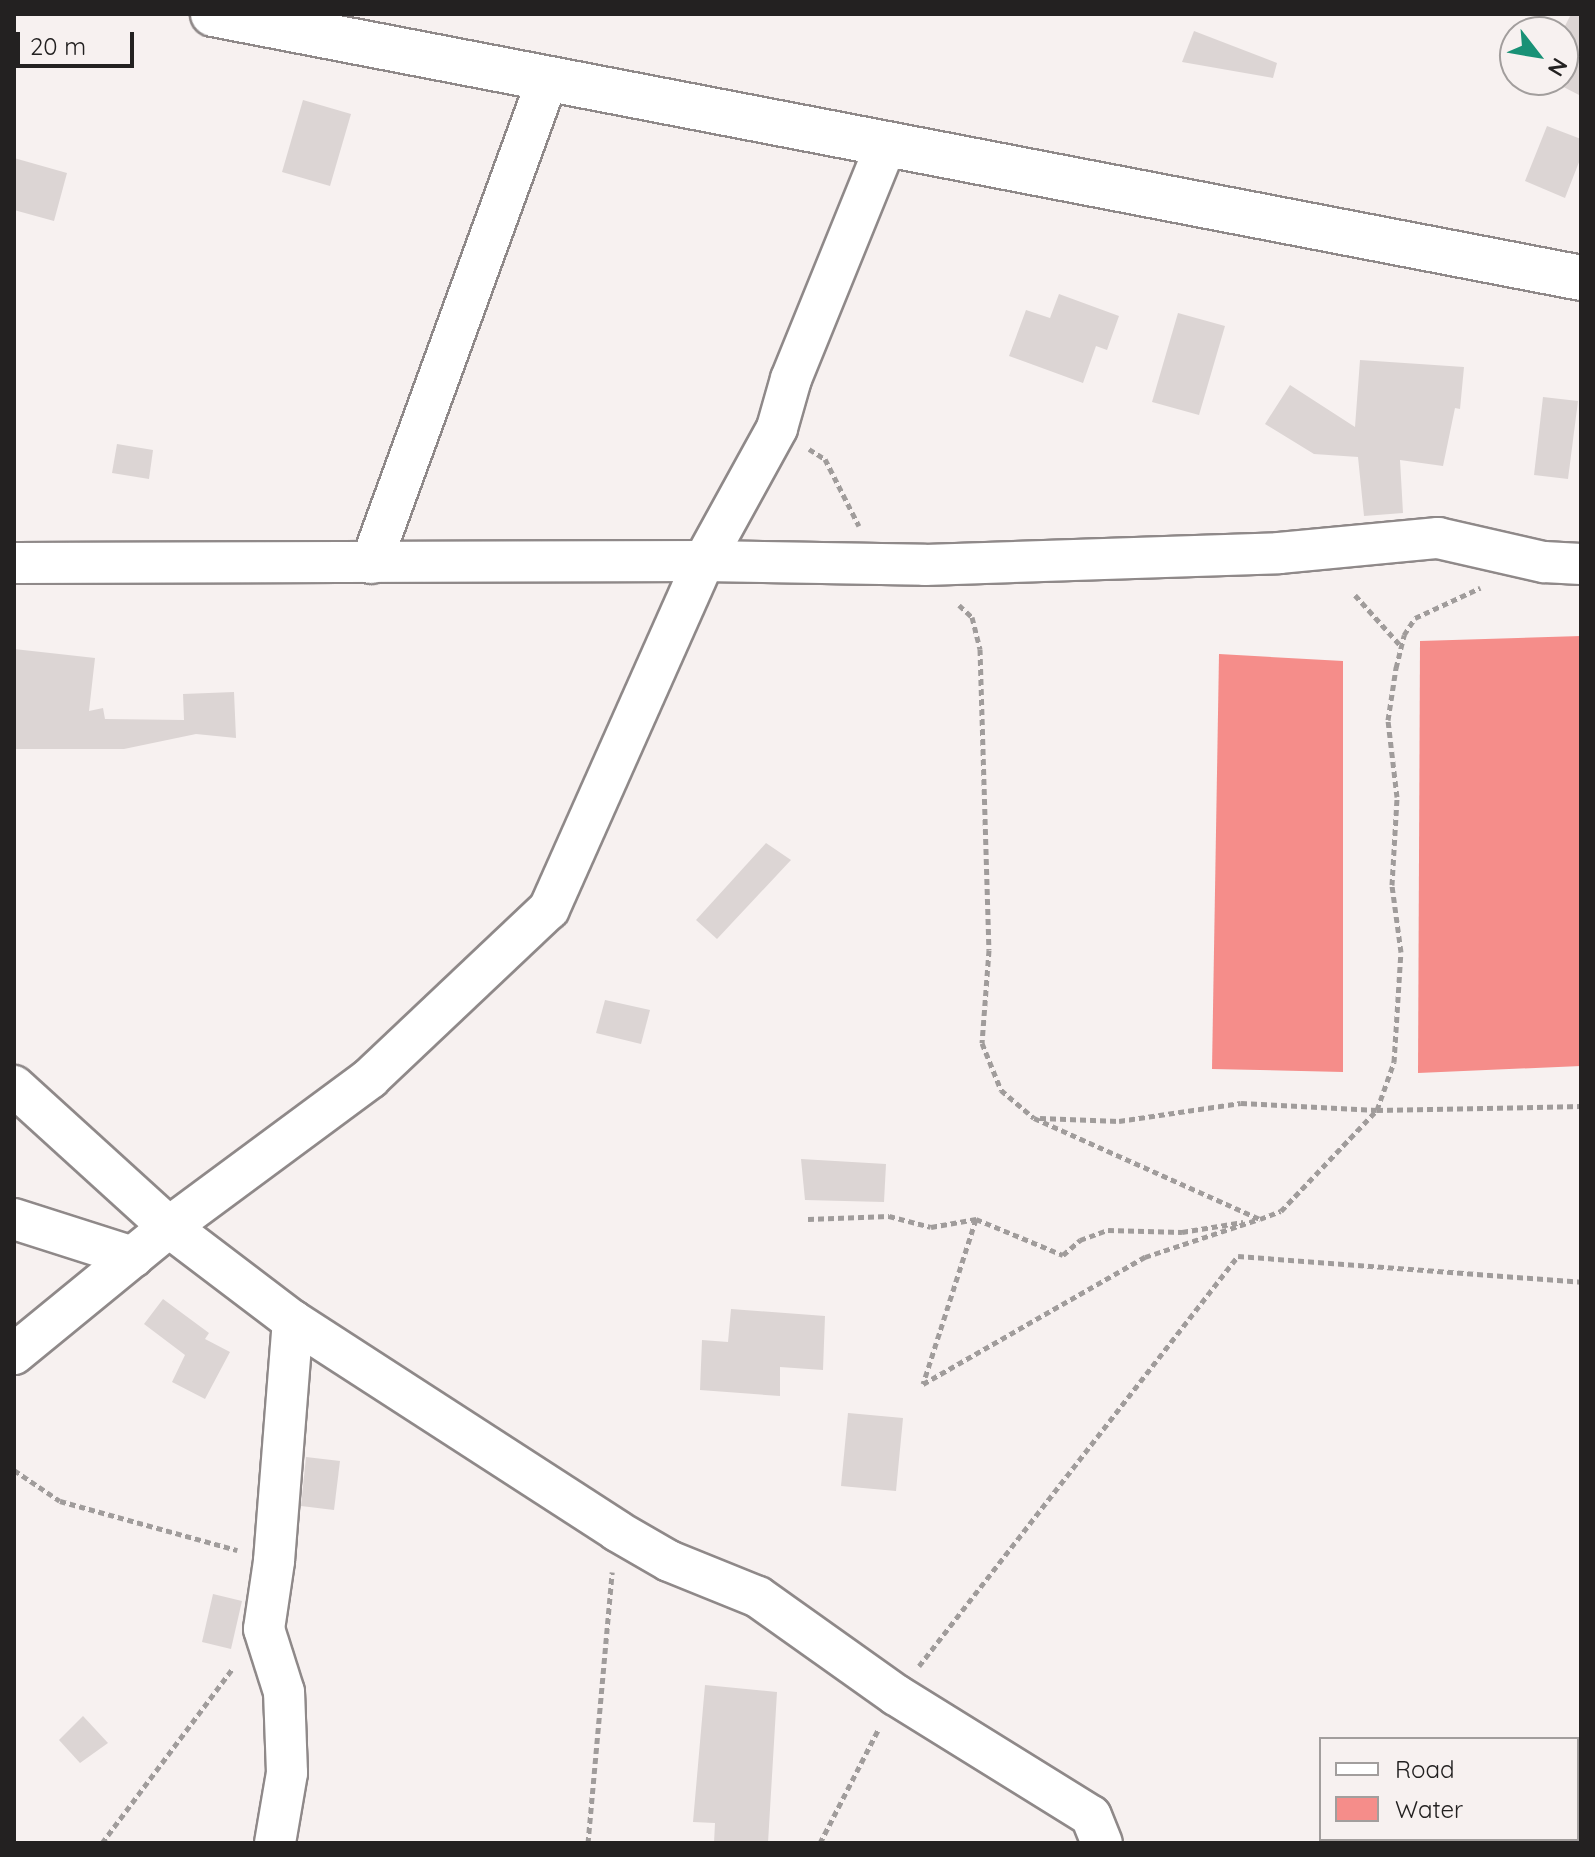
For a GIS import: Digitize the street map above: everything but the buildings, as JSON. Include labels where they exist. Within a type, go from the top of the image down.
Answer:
[{"type":"main road","points":[[213,14],[1581,278]]},
{"type":"street","points":[[371,563],[548,78]]},
{"type":"street","points":[[14,1354],[169,1227],[370,1078],[549,909],[704,561],[777,428],[791,379],[887,143]]},
{"type":"street","points":[[14,563],[704,561],[900,565],[1279,553],[1438,538],[1544,562],[1581,564]]},
{"type":"street","points":[[14,1086],[169,1227],[293,1321],[617,1531],[669,1561],[758,1597],[896,1695],[1091,1816],[1102,1843]]},
{"type":"street","points":[[14,1219],[133,1257]]},
{"type":"street","points":[[275,1843],[287,1773],[284,1692],[264,1629],[274,1561],[293,1321]]},
{"type":"path","points":[[777,428],[825,459],[864,535],[900,565]]},
{"type":"path","points":[[976,1219],[923,1384],[1145,1257],[1281,1211],[1377,1110],[1394,1062],[1401,952],[1392,885],[1397,797],[1388,720],[1401,646],[1415,618],[1484,586]]},
{"type":"path","points":[[1355,595],[1401,646]]},
{"type":"path","points":[[952,597],[972,617],[984,693],[989,950],[982,1043],[1001,1090],[1034,1118],[1260,1219]]},
{"type":"path","points":[[1034,1118],[1119,1121],[1241,1103],[1377,1110],[1581,1106]]},
{"type":"path","points":[[808,1219],[889,1216],[931,1227],[976,1219],[1063,1255],[1080,1240],[1108,1230],[1182,1232],[1260,1219]]},
{"type":"path","points":[[820,1843],[896,1695],[1238,1256],[1581,1282]]},
{"type":"path","points":[[14,1470],[60,1501],[274,1561]]},
{"type":"path","points":[[588,1843],[617,1531]]},
{"type":"path","points":[[102,1843],[264,1629]]},
{"type":"water","points":[[1581,636],[1581,1066],[1418,1073],[1420,641]]},
{"type":"water","points":[[1219,654],[1343,661],[1343,1072],[1212,1069]]}]
